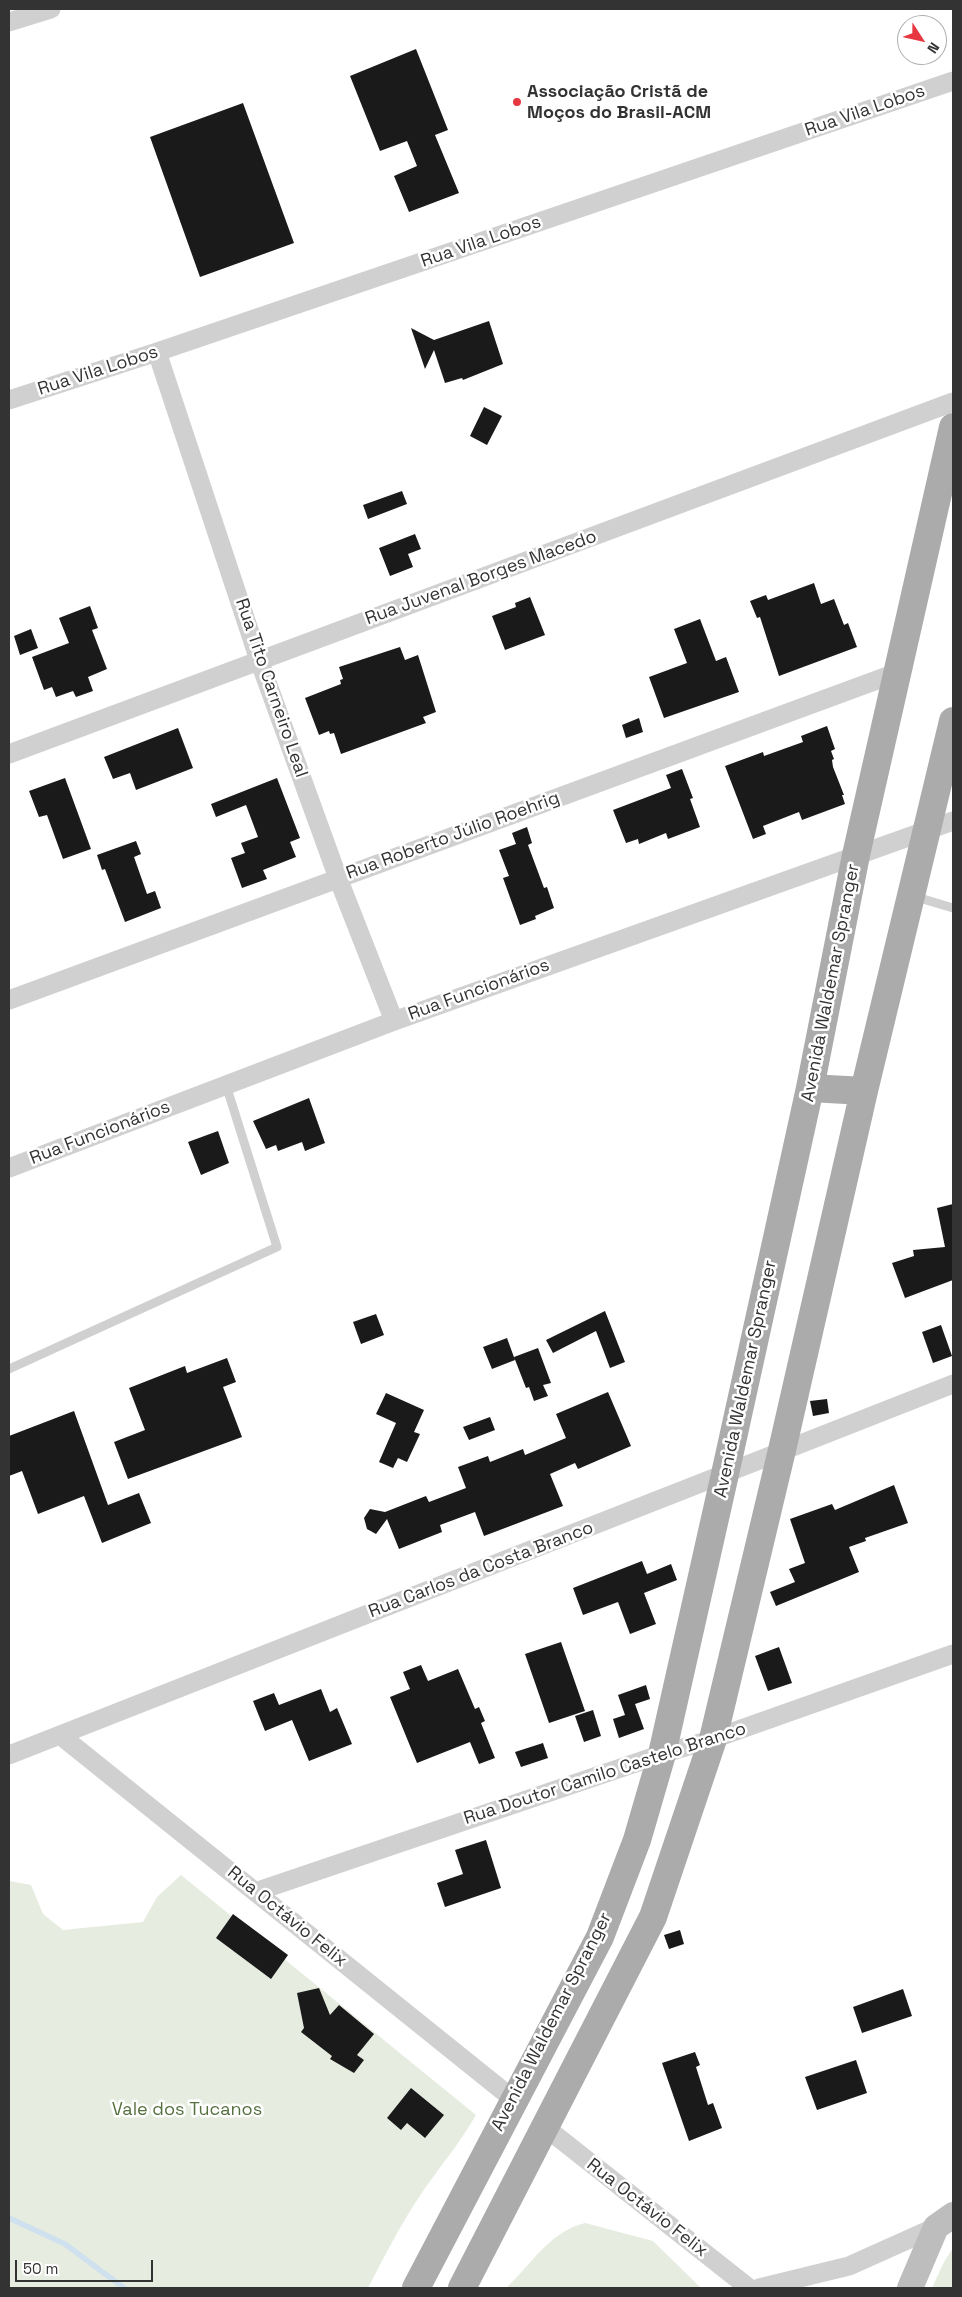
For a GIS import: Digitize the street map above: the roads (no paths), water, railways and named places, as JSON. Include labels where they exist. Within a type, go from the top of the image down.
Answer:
[{"type":"main road","name":"Avenida Waldemar Spranger","points":[[416,2288],[513,2099],[600,1937],[637,1840],[662,1754],[810,1088],[856,855],[953,427]]},
{"type":"main road","points":[[462,2288],[652,1917],[713,1739],[782,1450],[910,895],[953,721]]},
{"type":"main road","points":[[810,1088],[864,1091]]},
{"type":"street","points":[[9,22],[51,9]]},
{"type":"street","name":"Rua Vila Lobos","points":[[9,400],[157,352],[953,81]]},
{"type":"street","name":"Rua Tito Carneiro Leal","points":[[157,352],[259,660],[338,878],[394,1021]]},
{"type":"street","name":"Rua Juvenal Borges Macedo","points":[[9,754],[953,402]]},
{"type":"street","name":"Rua Roberto Júlio Roehrig","points":[[9,1000],[896,673]]},
{"type":"street","name":"Rua Funcionários","points":[[9,1168],[394,1021],[953,821]]},
{"type":"street","name":"Rua Carlos da Costa Branco","points":[[9,1755],[953,1384]]},
{"type":"street","name":"Rua Doutor Camilo Castelo Branco","points":[[256,1892],[662,1754],[713,1739],[953,1654]]},
{"type":"street","name":"Rua Octávio Felix","points":[[60,1735],[513,2099]]},
{"type":"street","name":"Rua Octávio Felix","points":[[545,2127],[749,2288]]},
{"type":"street","points":[[759,2288],[849,2266],[945,2221]]},
{"type":"street","points":[[910,2288],[945,2221]]},
{"type":"lane","points":[[910,895],[953,908]]},
{"type":"lane","points":[[9,1369],[278,1247],[226,1085]]},
{"type":"waterway","points":[[9,2218],[65,2244],[124,2288]]},
{"type":"place","name":"Associação Cristã de Moços do Brasil-ACM","points":[[517,102]]},
{"type":"park label","name":"Vale dos Tucanos","points":[[187,2110]]}]
